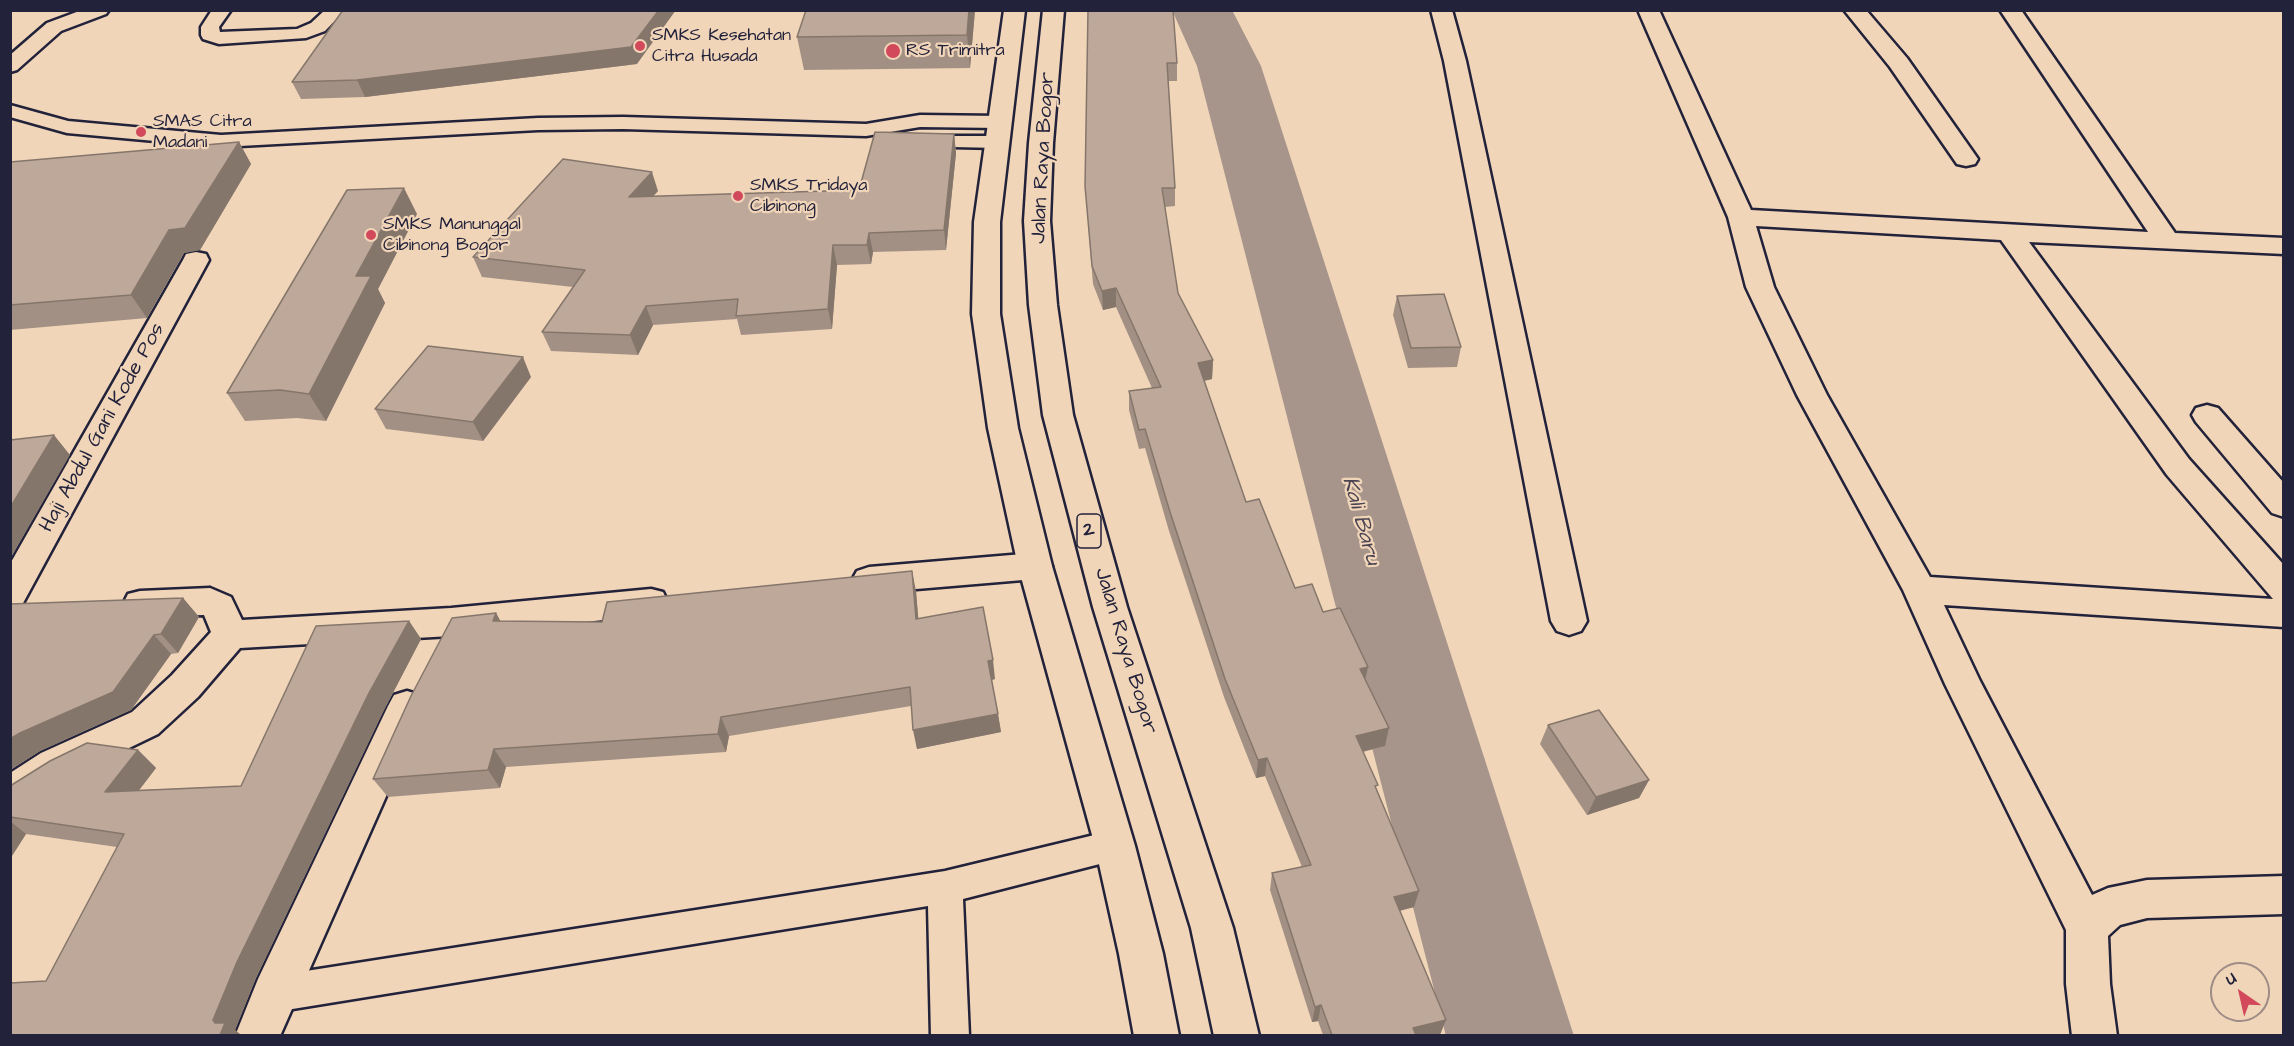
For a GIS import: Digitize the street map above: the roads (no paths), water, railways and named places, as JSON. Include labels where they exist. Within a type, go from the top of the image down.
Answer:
[{"type":"main road","name":"Jalan Raya Bogor","points":[[1015,10],[987,222],[986,314],[1003,428],[1035,566],[1115,846],[1141,954],[1157,1035]]},
{"type":"main road","name":"Jalan Raya Bogor","points":[[1054,10],[1042,133],[1037,221],[1043,305],[1058,415],[1110,607],[1212,928],[1237,1035]]},
{"type":"main road","points":[[1441,10],[1455,61],[1569,621]]},
{"type":"main road","points":[[1648,10],[1741,217],[1760,286],[1812,395],[1920,590],[1963,684],[2087,928],[2088,984],[2095,1035]]},
{"type":"main road","points":[[1854,10],[1899,63],[1966,159]]},
{"type":"main road","points":[[2010,10],[2168,240]]},
{"type":"main road","points":[[1000,132],[1042,133]]},
{"type":"main road","points":[[1741,217],[2283,246]]},
{"type":"main road","points":[[2009,233],[2178,467],[2283,589]]},
{"type":"main road","name":"Haji Abdul Gani Kode Pos","points":[[19,602],[196,260]]},
{"type":"main road","points":[[2206,416],[2283,505]]},
{"type":"main road","points":[[840,583],[1035,566]]},
{"type":"main road","points":[[1920,590],[2283,613]]},
{"type":"main road","points":[[10,794],[32,777],[145,723],[185,686],[230,635],[451,622],[687,598]]},
{"type":"main road","points":[[105,605],[210,601],[219,607],[230,635]]},
{"type":"main road","points":[[257,1035],[273,994],[427,667],[451,622]]},
{"type":"main road","points":[[2087,928],[2108,908],[2147,899],[2283,895]]},
{"type":"lane","points":[[10,66],[54,27],[100,10]]},
{"type":"lane","points":[[222,10],[210,27],[210,35],[219,38],[299,34],[318,27],[336,10]]},
{"type":"lane","points":[[10,111],[66,127],[221,141],[505,126],[623,123],[866,130],[910,142],[1000,132]]},
{"type":"lane","points":[[273,994],[945,887],[1115,846]]},
{"type":"lane","points":[[945,887],[950,1035]]},
{"type":"waterway","name":"Kali Baru","points":[[1202,10],[1229,66],[1510,1036]]},
{"type":"place","name":"SMKS Kesehatan Citra Husada","points":[[640,46]]},
{"type":"place","name":"RS Trimitra","points":[[893,51]]},
{"type":"place","name":"SMAS Citra Madani","points":[[141,132]]},
{"type":"place","name":"SMKS Tridaya Cibinong","points":[[738,196]]},
{"type":"place","name":"SMKS Manunggal Cibinong Bogor","points":[[371,235]]}]
